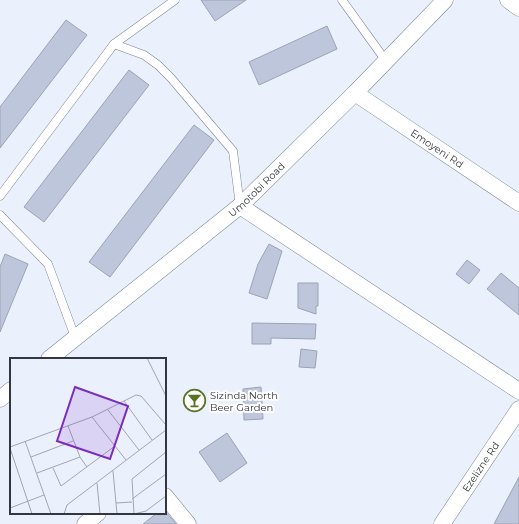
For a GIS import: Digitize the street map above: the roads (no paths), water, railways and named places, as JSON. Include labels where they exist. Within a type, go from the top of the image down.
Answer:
[{"type":"street","name":"Umotobi Road","points":[[54,358],[76,337],[240,206],[355,93],[445,0]]},
{"type":"street","points":[[508,0],[519,8]]},
{"type":"street","name":"Emoyeni Rd","points":[[355,93],[519,203]]},
{"type":"street","points":[[240,206],[519,391]]},
{"type":"street","points":[[0,399],[10,391]]},
{"type":"street","name":"Ezelizne Rd","points":[[442,524],[519,409]]},
{"type":"street","points":[[166,497],[188,524]]},
{"type":"street","points":[[85,524],[97,514]]},
{"type":"lane","points":[[0,196],[114,44],[175,0]]},
{"type":"lane","points":[[342,0],[386,61]]},
{"type":"lane","points":[[114,44],[144,55],[158,66],[171,78],[233,151],[240,206]]},
{"type":"lane","points":[[0,215],[48,264],[76,337]]},
{"type":"place","name":"Sizinda North Beer Garden","points":[[195,401]]}]
